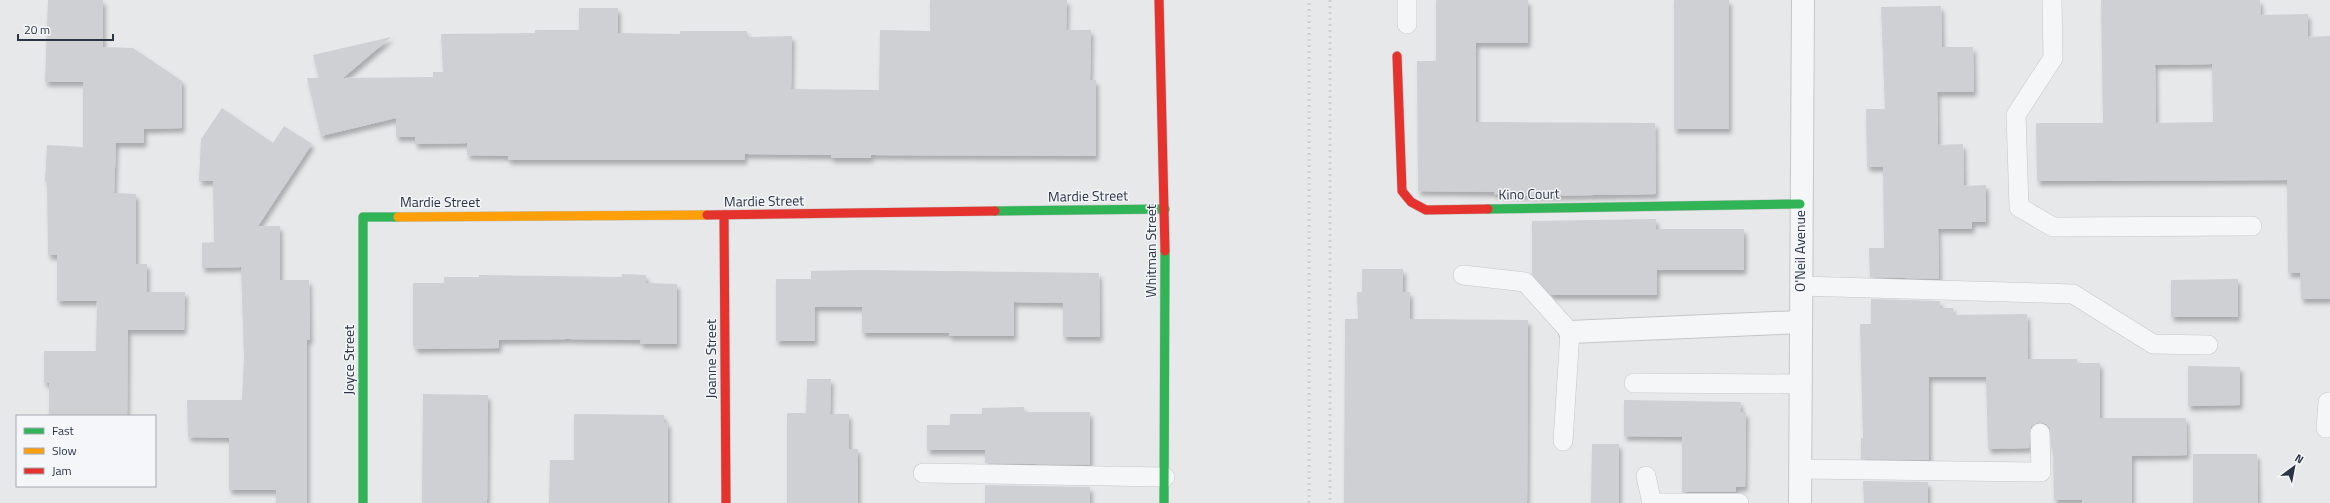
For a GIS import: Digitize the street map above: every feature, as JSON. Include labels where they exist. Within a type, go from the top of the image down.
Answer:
[{"type":"street","name":"Whitman Street","points":[[1159,0],[1165,209],[1164,503]]},
{"type":"street","name":"O'Neil Avenue","points":[[1800,503],[1800,204],[1803,135],[1803,0]]},
{"type":"street","name":"Kino Court","points":[[1397,56],[1402,191],[1411,202],[1426,210],[1800,204]]},
{"type":"street","name":"Mardie Street","points":[[363,217],[724,215],[1165,209]]},
{"type":"street","name":"Joanne Street","points":[[724,215],[726,503]]},
{"type":"street","name":"Joyce Street","points":[[363,217],[363,503]]},
{"type":"street","points":[[1570,332],[1800,322]]},
{"type":"lane","points":[[1407,0],[1407,24]]},
{"type":"lane","points":[[2052,0],[2053,58],[2016,115],[2019,207],[2053,227],[2252,226]]},
{"type":"lane","points":[[1463,275],[1525,282],[1570,332],[1564,441]]},
{"type":"lane","points":[[1800,286],[2073,294],[2153,344],[2208,345]]},
{"type":"lane","points":[[1634,383],[1799,384]]},
{"type":"lane","points":[[2326,428],[2328,402],[2330,402]]},
{"type":"lane","points":[[1799,468],[2041,472],[2040,433]]},
{"type":"lane","points":[[923,473],[1165,477]]},
{"type":"lane","points":[[1646,476],[1652,503],[1739,503]]},
{"type":"building","points":[[48,0],[103,0],[103,47],[133,48],[182,81],[182,128],[144,129],[144,143],[116,143],[114,193],[136,194],[136,264],[147,264],[147,292],[185,292],[184,330],[128,330],[127,415],[49,415],[49,383],[44,383],[44,351],[96,351],[97,301],[57,301],[57,255],[48,255],[47,181],[45,181],[47,145],[83,147],[83,82],[45,82]]},
{"type":"building","points":[[930,0],[1067,0],[1066,30],[1091,30],[1090,80],[1096,80],[1096,156],[871,155],[871,158],[831,158],[831,155],[745,154],[745,160],[508,160],[508,156],[467,155],[467,143],[415,144],[415,137],[396,137],[396,118],[321,136],[307,78],[319,78],[313,55],[391,37],[343,78],[433,77],[433,72],[443,72],[441,34],[535,33],[535,30],[579,30],[579,8],[618,8],[618,33],[680,34],[680,31],[747,31],[747,37],[792,36],[791,89],[879,90],[880,30],[930,31]]},
{"type":"building","points":[[1436,0],[1528,0],[1528,43],[1476,43],[1476,122],[1655,123],[1656,194],[1532,196],[1494,194],[1494,192],[1418,191],[1417,61],[1436,61]]},
{"type":"building","points":[[1674,0],[1729,0],[1729,129],[1674,129]]},
{"type":"building","points":[[2101,0],[2260,0],[2261,15],[2308,14],[2308,37],[2330,36],[2330,299],[2301,299],[2300,273],[2288,273],[2287,180],[2037,181],[2036,123],[2103,123]],"holes":[[[2212,64],[2213,122],[2156,123],[2155,65]]]},
{"type":"building","points":[[1941,6],[1942,47],[1973,47],[1974,92],[1937,92],[1938,145],[1963,144],[1964,186],[1986,185],[1986,222],[1972,222],[1972,229],[1938,229],[1939,279],[1870,277],[1869,248],[1884,248],[1883,167],[1867,167],[1866,109],[1885,109],[1881,7]]},
{"type":"building","points":[[222,108],[273,143],[284,126],[312,144],[258,226],[280,226],[280,280],[309,280],[310,340],[307,340],[307,503],[276,503],[276,490],[229,490],[229,438],[188,437],[187,400],[242,400],[244,358],[241,267],[202,268],[202,243],[214,242],[213,181],[199,181],[201,139]]},
{"type":"building","points":[[1656,219],[1656,229],[1744,229],[1744,270],[1657,270],[1657,295],[1551,295],[1532,274],[1532,221]]},
{"type":"building","points":[[1362,269],[1403,269],[1403,292],[1410,292],[1410,319],[1528,320],[1527,503],[1344,503],[1345,319],[1358,319],[1357,292],[1362,292]]},
{"type":"building","points":[[862,270],[1099,273],[1100,337],[1063,337],[1063,303],[1014,302],[1014,336],[949,336],[949,333],[862,333],[862,307],[815,307],[815,341],[776,341],[776,279],[811,279],[811,271]]},
{"type":"building","points":[[622,274],[646,275],[646,283],[677,284],[677,344],[640,344],[641,340],[568,339],[499,340],[499,348],[415,349],[415,345],[413,345],[413,283],[444,283],[444,277],[479,277],[479,275],[622,277]]},
{"type":"building","points":[[2238,279],[2238,317],[2171,317],[2171,280]]},
{"type":"building","points":[[1871,299],[1940,301],[1940,308],[1953,308],[1954,315],[2027,314],[2028,359],[2077,359],[2077,363],[2100,363],[2100,418],[2186,418],[2187,455],[2132,456],[2132,503],[2082,503],[2082,500],[2054,500],[2053,448],[2051,448],[2050,428],[2046,424],[2039,422],[2031,427],[2029,448],[1988,449],[1986,377],[1929,377],[1929,460],[1861,459],[1861,438],[1863,438],[1860,324],[1871,324]]},
{"type":"building","points":[[2188,366],[2240,367],[2240,405],[2188,406]]},
{"type":"building","points":[[807,379],[831,379],[830,414],[849,414],[849,449],[858,449],[858,503],[787,503],[787,413],[806,413]]},
{"type":"building","points":[[423,394],[488,395],[487,503],[422,503]]},
{"type":"building","points":[[1624,400],[1741,402],[1740,412],[1746,412],[1745,487],[1736,487],[1736,492],[1682,492],[1682,437],[1624,436]]},
{"type":"building","points":[[1024,407],[1024,412],[1090,412],[1090,465],[985,463],[985,450],[927,450],[927,425],[950,425],[950,414],[982,414],[982,408]]},
{"type":"building","points":[[574,414],[664,415],[664,423],[668,422],[668,503],[549,503],[550,460],[574,460]]},
{"type":"building","points":[[1592,444],[1619,444],[1619,503],[1591,503]]},
{"type":"building","points":[[2193,454],[2257,454],[2258,503],[2193,503]]},
{"type":"building","points":[[1863,481],[1928,482],[1928,503],[1864,503]]},
{"type":"building","points":[[985,485],[1090,487],[1090,503],[985,503]]},
{"type":"railway","points":[[1309,0],[1309,503]]},
{"type":"railway","points":[[1330,0],[1330,503]]},
{"type":"traffic: fast","points":[[1488,209],[1800,204]]},
{"type":"traffic: fast","points":[[995,211],[1165,209]]},
{"type":"traffic: fast","points":[[363,503],[363,217],[398,217]]},
{"type":"traffic: fast","points":[[1164,503],[1165,251]]},
{"type":"traffic: slow","points":[[398,217],[707,215]]},
{"type":"traffic: jam","points":[[1159,0],[1165,251]]},
{"type":"traffic: jam","points":[[1397,56],[1402,191],[1411,202],[1426,210],[1488,209]]},
{"type":"traffic: jam","points":[[707,215],[995,211]]},
{"type":"traffic: jam","points":[[724,215],[726,503]]}]
